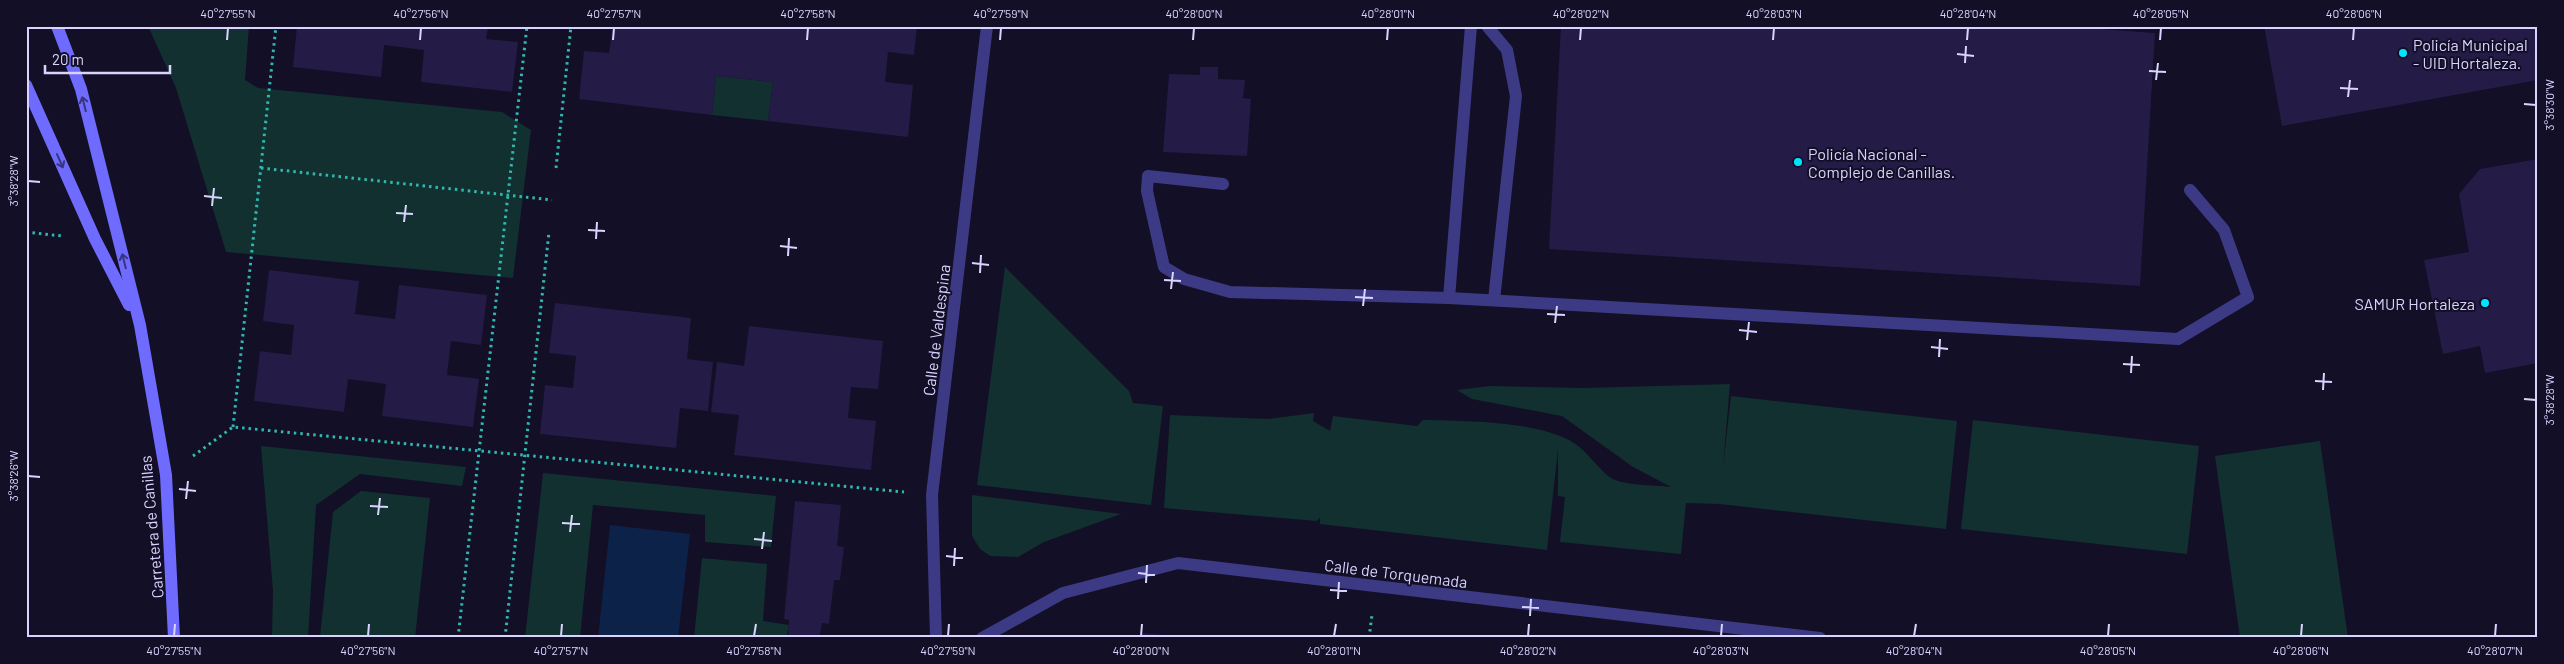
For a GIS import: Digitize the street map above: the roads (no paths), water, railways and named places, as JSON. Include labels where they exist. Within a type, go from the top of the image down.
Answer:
[{"type":"street","name":"Carretera de Canillas","points":[[57,26],[80,88],[140,326],[166,475],[174,638]]},
{"type":"street","name":"Calle de Valdespina","points":[[936,638],[932,495],[987,26]]},
{"type":"street","points":[[1449,298],[1470,26]]},
{"type":"street","points":[[1487,26],[1507,50],[1516,96],[1494,300]]},
{"type":"street","name":"Carretera de Canillas","points":[[26,85],[95,239],[140,326]]},
{"type":"street","points":[[1223,184],[1148,176],[1147,191],[1164,267],[1184,279],[1230,292],[1494,300],[2178,339],[2248,297],[2224,230],[2190,190]]},
{"type":"street","name":"Calle de Torquemada","points":[[982,638],[1063,593],[1178,563],[1820,638]]},
{"type":"water","points":[[610,525],[690,534],[678,638],[598,638]]},
{"type":"place","name":"Policía Municipal - UID Hortaleza.","points":[[2403,53]]},
{"type":"place","name":"Policía Nacional - Complejo de Canillas.","points":[[1798,162]]},
{"type":"place","name":"SAMUR Hortaleza","points":[[2485,303]]}]
